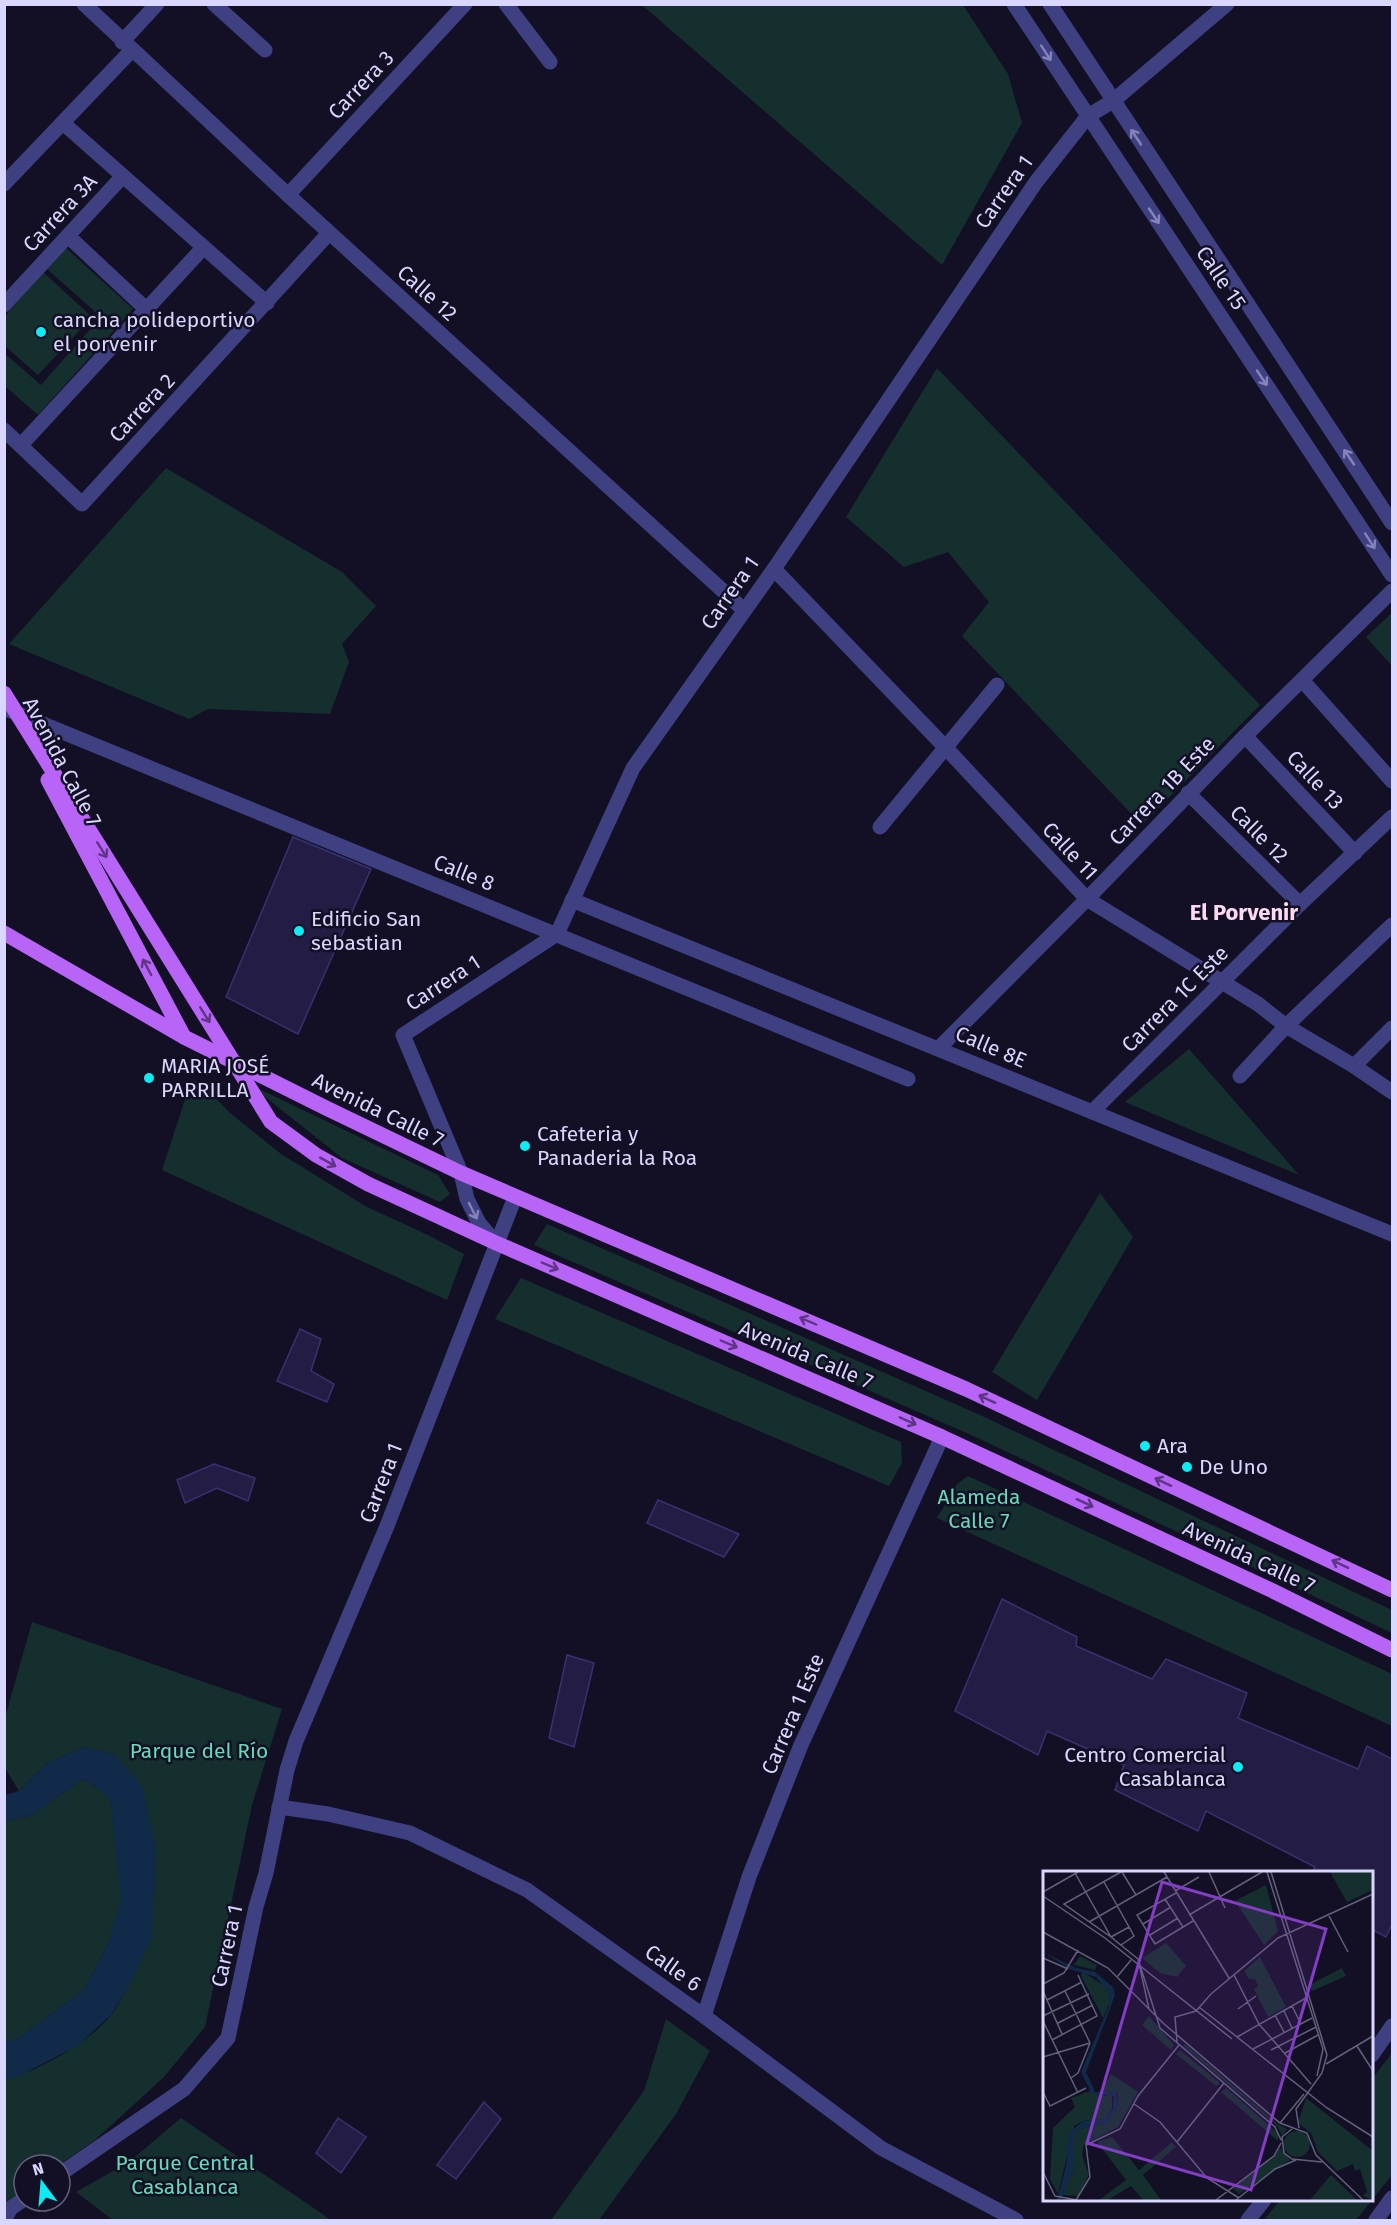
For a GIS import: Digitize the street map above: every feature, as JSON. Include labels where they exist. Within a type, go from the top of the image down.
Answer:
[{"type":"main road","name":"Avenida Calle 7","points":[[4,693],[271,1122],[316,1155],[368,1184],[496,1243],[942,1437],[1392,1650]]},
{"type":"main road","name":"Avenida Calle 7","points":[[4,698],[184,1037]]},
{"type":"main road","name":"Avenida Calle 7","points":[[4,933],[184,1037],[461,1173],[966,1389],[1392,1590]]},
{"type":"street","name":"Calle 12","points":[[84,4],[329,233],[744,610]]},
{"type":"street","points":[[4,184],[63,123],[127,46],[157,4]]},
{"type":"street","points":[[214,4],[265,50]]},
{"type":"street","name":"Carrera 3","points":[[288,195],[465,4]]},
{"type":"street","points":[[506,4],[550,62]]},
{"type":"street","name":"Calle 15","points":[[1014,4],[1392,575]]},
{"type":"street","name":"Calle 15","points":[[1050,4],[1392,523]]},
{"type":"street","name":"Carrera 1","points":[[72,2166],[184,2089],[228,2038],[256,1907],[296,1741],[390,1518],[496,1243],[479,1223],[466,1199],[461,1173],[403,1035],[557,934],[633,768],[774,569],[1036,182],[1088,116],[1113,101],[1227,4]]},
{"type":"street","points":[[63,123],[267,303]]},
{"type":"street","name":"Carrera 3A","points":[[4,305],[122,177]]},
{"type":"street","name":"Carrera 2","points":[[21,445],[82,504],[329,233]]},
{"type":"street","points":[[68,236],[146,309]]},
{"type":"street","points":[[4,430],[21,445],[203,248]]},
{"type":"street","points":[[1222,318],[1246,303]]},
{"type":"street","name":"Calle 11","points":[[774,569],[1087,899],[1258,1005],[1286,1026],[1354,1066],[1392,1092]]},
{"type":"street","name":"Carrera 1B Este","points":[[939,1048],[1245,736],[1392,591]]},
{"type":"street","points":[[1302,680],[1392,782]]},
{"type":"street","points":[[880,827],[997,685]]},
{"type":"street","name":"Calle 8","points":[[4,708],[908,1079]]},
{"type":"street","name":"Calle 13","points":[[1245,736],[1355,853]]},
{"type":"street","name":"Calle 12","points":[[1188,794],[1300,904]]},
{"type":"street","name":"Carrera 1C Este","points":[[1092,1112],[1300,904],[1392,817]]},
{"type":"street","name":"Calle 8E","points":[[572,900],[1392,1234]]},
{"type":"street","points":[[1240,1076],[1286,1026],[1392,925]]},
{"type":"street","points":[[1354,1066],[1392,1028]]},
{"type":"street","points":[[496,1243],[515,1197]]},
{"type":"street","name":"Carrera 1 Este","points":[[704,2016],[749,1877],[801,1744],[942,1437]]},
{"type":"street","name":"Calle 6","points":[[279,1807],[328,1814],[410,1833],[527,1890],[704,2016],[881,2148],[1016,2220]]},
{"type":"street","points":[[1373,2052],[1392,2026]]},
{"type":"street","points":[[1376,2220],[1392,2198]]},
{"type":"street","points":[[1248,2220],[1262,2201]]},
{"type":"street","points":[[4,2220],[12,2207]]},
{"type":"green space","points":[[642,5],[963,5],[1008,74],[1022,123],[942,265]]},
{"type":"green space","points":[[66,248],[133,309],[38,415],[5,386],[4,353],[41,385],[101,317],[47,269]]},
{"type":"green space","name":"cancha polideportivo el porvenir","points":[[43,272],[92,317],[38,375],[5,346],[5,316]]},
{"type":"green space","points":[[937,368],[1260,705],[1142,825],[962,636],[989,602],[948,552],[904,567],[846,517]]},
{"type":"green space","points":[[166,468],[342,572],[376,606],[342,644],[349,662],[330,714],[208,709],[189,719],[9,644]]},
{"type":"green space","points":[[1392,613],[1392,666],[1366,637]]},
{"type":"green space","points":[[1189,1049],[1299,1175],[1125,1102]]},
{"type":"green space","points":[[191,1081],[199,1081],[230,1113],[281,1154],[367,1207],[464,1254],[447,1300],[162,1170]]},
{"type":"green space","points":[[249,1084],[438,1175],[450,1194],[440,1202],[342,1158]]},
{"type":"green space","points":[[1100,1193],[1133,1237],[1037,1400],[992,1372]]},
{"type":"green space","points":[[547,1224],[980,1415],[1392,1610],[1392,1633],[969,1434],[534,1245]]},
{"type":"green space","name":"Alameda Calle 7","points":[[521,1278],[901,1442],[902,1463],[889,1486],[495,1319]]},
{"type":"green space","name":"Alameda Calle 7","points":[[968,1476],[1392,1674],[1392,1726],[937,1518],[957,1484]]},
{"type":"green space","name":"Parque del Río","points":[[32,1622],[282,1709],[252,1805],[205,2027],[164,2077],[95,2140],[72,2156],[72,2153],[12,2153],[12,2198],[5,2203],[5,2080],[48,2062],[77,2045],[112,2014],[129,1986],[114,1754],[85,1747],[47,1763],[19,1791],[5,1768],[5,1718]]},
{"type":"green space","points":[[83,1779],[101,1790],[111,1803],[122,1900],[108,1944],[84,1990],[17,2039],[5,2042],[5,1821],[32,1815]]},
{"type":"green space","points":[[666,2019],[710,2051],[676,2114],[599,2220],[551,2220],[644,2091]]},
{"type":"green space","points":[[1392,2053],[1392,2175],[1373,2199],[1373,2078]]},
{"type":"green space","name":"Parque Central Casablanca","points":[[181,2118],[330,2220],[113,2220],[76,2192],[129,2162]]},
{"type":"green space","points":[[1279,2201],[1371,2201],[1356,2220],[1264,2220]]},
{"type":"water","points":[[85,1747],[114,1754],[142,1786],[156,1850],[152,1936],[129,1986],[111,2015],[77,2046],[21,2075],[5,2080],[5,2042],[17,2039],[84,1990],[108,1944],[121,1900],[111,1803],[101,1790],[83,1779],[32,1815],[5,1821],[5,1795],[19,1791],[47,1763]]},
{"type":"building","name":"Edificio San sebastian","points":[[293,837],[371,869],[298,1034],[226,997]]},
{"type":"building","points":[[300,1329],[321,1339],[311,1371],[334,1384],[327,1402],[277,1381]]},
{"type":"building","points":[[214,1464],[255,1478],[248,1501],[217,1488],[185,1503],[177,1480]]},
{"type":"building","points":[[658,1500],[739,1534],[724,1557],[647,1523]]},
{"type":"building","name":"Centro Comercial Casablanca","points":[[1002,1599],[1077,1637],[1076,1646],[1152,1679],[1166,1659],[1247,1693],[1238,1718],[1358,1769],[1367,1746],[1392,1759],[1392,1924],[1386,1937],[1373,1930],[1373,1871],[1313,1871],[1315,1867],[1206,1811],[1198,1831],[1115,1790],[1124,1765],[1047,1731],[1038,1755],[955,1711]]},
{"type":"building","points":[[567,1655],[594,1663],[574,1747],[549,1738]]},
{"type":"building","points":[[484,2102],[501,2119],[456,2179],[437,2165]]},
{"type":"building","points":[[338,2118],[366,2137],[341,2173],[316,2153]]},
{"type":"place","name":"cancha polideportivo el porvenir","points":[[41,332]]},
{"type":"place","name":"Edificio San sebastian","points":[[299,931]]},
{"type":"place","name":"MARIA JOSÉ PARRILLA","points":[[149,1078]]},
{"type":"place","name":"Cafeteria y Panaderia la Roa","points":[[525,1146]]},
{"type":"place","name":"Ara","points":[[1145,1446]]},
{"type":"place","name":"De Uno","points":[[1187,1467]]},
{"type":"place","name":"Centro Comercial Casablanca","points":[[1238,1767]]},
{"type":"district","name":"El Porvenir","points":[[1244,912]]}]
